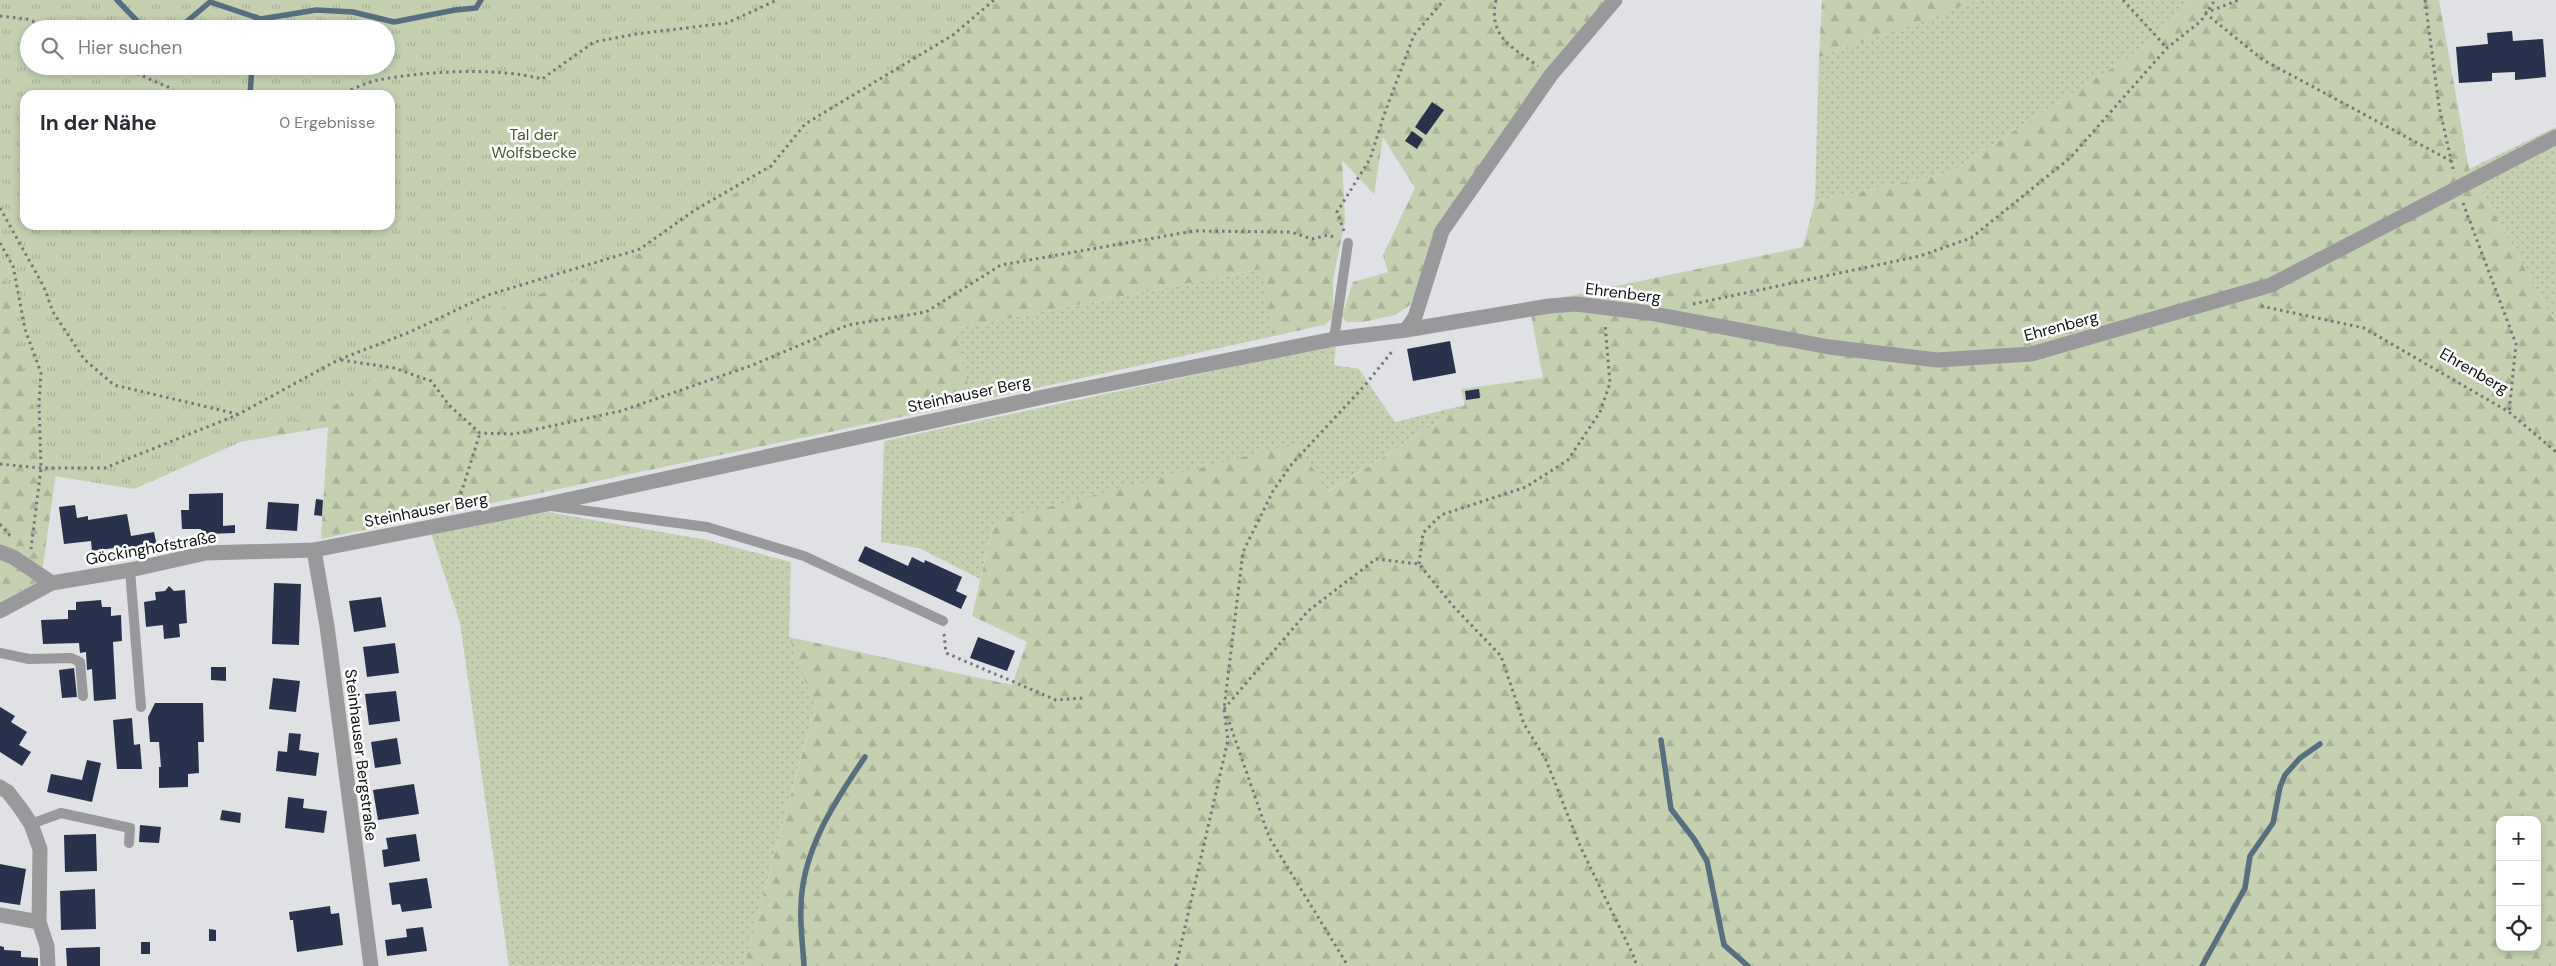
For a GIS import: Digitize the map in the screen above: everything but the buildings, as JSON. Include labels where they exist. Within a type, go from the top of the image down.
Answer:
[{"type":"street","points":[[1406,330],[1415,317],[1442,231],[1551,75],[1615,0]]},
{"type":"street","name":"Ehrenberg","points":[[1406,330],[1549,306],[1576,304],[1649,313],[1829,347],[1937,360],[2032,354],[2271,285],[2556,137]]},
{"type":"street","name":"Steinhauser Berg","points":[[315,549],[543,505],[1039,398],[1334,339],[1406,330]]},
{"type":"street","name":"Göckinghofstraße","points":[[0,611],[52,583],[130,570],[206,553],[315,549]]},
{"type":"street","name":"Steinhauser Bergstraße","points":[[315,549],[327,626],[371,966]]},
{"type":"street","points":[[0,552],[29,567],[52,583]]},
{"type":"street","points":[[0,787],[8,792],[31,824],[40,849],[39,922],[46,946],[48,966]]},
{"type":"street","points":[[0,915],[39,922]]},
{"type":"lane","points":[[1334,339],[1348,243]]},
{"type":"lane","name":"Steinhauser Berg","points":[[543,505],[716,530],[804,556],[943,621]]},
{"type":"lane","points":[[130,570],[141,706]]},
{"type":"lane","points":[[0,653],[29,659],[71,658],[80,662],[83,696]]},
{"type":"lane","points":[[31,824],[61,814],[130,828],[129,843]]},
{"type":"path","points":[[352,90],[377,80],[453,72],[520,73],[542,79],[594,42],[636,34],[727,23],[777,0]]},
{"type":"path","points":[[0,464],[41,468],[105,468],[237,414],[338,360],[410,332],[488,295],[640,249],[695,210],[771,166],[806,124],[953,35],[994,0]]},
{"type":"path","points":[[1348,243],[1337,212],[1370,159],[1384,115],[1414,35],[1444,0]]},
{"type":"path","points":[[1496,0],[1493,16],[1504,42],[1551,75]]},
{"type":"path","points":[[2123,0],[2167,48]]},
{"type":"path","points":[[1688,305],[1920,256],[1971,238],[2070,158],[2167,48],[2201,21],[2215,0]]},
{"type":"path","points":[[2205,13],[2239,0]]},
{"type":"path","points":[[2425,0],[2439,106],[2458,187],[2516,344],[2508,412]]},
{"type":"path","points":[[2205,13],[2263,60],[2452,161]]},
{"type":"path","points":[[0,16],[30,20]]},
{"type":"path","points":[[139,75],[172,90]]},
{"type":"path","points":[[0,208],[44,287],[53,312],[84,359],[114,385],[237,414]]},
{"type":"path","points":[[338,360],[394,368],[431,381],[448,405],[480,433],[514,434],[621,411],[750,366],[848,325],[926,312],[1001,265],[1194,231],[1291,232],[1312,240],[1328,235],[1348,243]]},
{"type":"path","points":[[0,242],[13,266],[25,329],[41,373],[39,404],[41,468],[29,567]]},
{"type":"path","name":"Ehrenberg","points":[[2260,306],[2364,328],[2508,412],[2556,452]]},
{"type":"path","points":[[1419,564],[1423,533],[1441,515],[1526,487],[1568,460],[1600,412],[1610,383],[1603,307]]},
{"type":"path","points":[[1176,966],[1228,740],[1224,709],[1243,552],[1273,491],[1291,465],[1366,384],[1390,355],[1406,330]]},
{"type":"path","points":[[452,523],[480,433]]},
{"type":"path","points":[[1224,709],[1308,611],[1376,559],[1419,564],[1453,606],[1502,656],[1524,724],[1546,760],[1580,846],[1635,959],[1636,966]]},
{"type":"path","points":[[943,621],[946,653],[1056,700],[1084,698]]},
{"type":"path","points":[[1224,709],[1269,837],[1348,966]]},
{"type":"green space","points":[[0,0],[1621,0],[1551,83],[1444,225],[1410,305],[1395,315],[1363,322],[1346,322],[1342,316],[1353,282],[1388,272],[1383,255],[1415,188],[1383,137],[1374,194],[1342,160],[1345,221],[1333,280],[1333,314],[1331,320],[1324,325],[1274,336],[1261,269],[955,329],[972,402],[321,539],[328,427],[56,473],[41,580],[0,602]]},
{"type":"green space","name":"Tal der Wolfsbecke","points":[[0,0],[1002,0],[830,107],[765,175],[627,261],[442,331],[334,406],[247,439],[134,489],[48,475],[0,260]]},
{"type":"green space","points":[[1822,0],[1979,0],[1819,57]]},
{"type":"green space","points":[[1979,0],[2191,0],[2152,42],[1949,173],[1815,201],[1819,57]]},
{"type":"green space","points":[[2191,0],[2439,0],[2469,169],[2556,323],[2556,966],[744,966],[815,707],[789,637],[1012,685],[1027,642],[972,616],[994,521],[1297,443],[1328,492],[1465,405],[1461,389],[1543,378],[1531,315],[1535,303],[1803,247],[1815,201],[1949,173],[2152,42]]},
{"type":"green space","points":[[2556,127],[2556,323],[2469,169]]},
{"type":"green space","points":[[1262,269],[1274,336],[972,402],[954,329]]},
{"type":"green space","points":[[1336,345],[1334,365],[1359,369],[1395,422],[1465,405],[1327,492],[994,521],[980,579],[919,548],[881,542],[884,441]]},
{"type":"green space","points":[[548,512],[707,540],[791,562],[789,637],[815,706],[744,966],[509,966],[460,623],[431,533]]},
{"type":"waterway","points":[[117,0],[136,20]]},
{"type":"waterway","points":[[395,22],[455,10],[476,8],[481,0]]},
{"type":"waterway","points":[[189,20],[210,2],[261,19],[316,10],[353,12],[386,20]]},
{"type":"waterway","points":[[250,90],[251,75]]},
{"type":"waterway","points":[[1661,740],[1671,809],[1694,839],[1707,861],[1724,945],[1748,966]]},
{"type":"waterway","points":[[2202,966],[2245,888],[2250,856],[2273,823],[2280,787],[2285,775],[2300,758],[2320,744]]},
{"type":"waterway","points":[[804,966],[801,908],[807,867],[813,847],[832,809],[865,757]]}]
